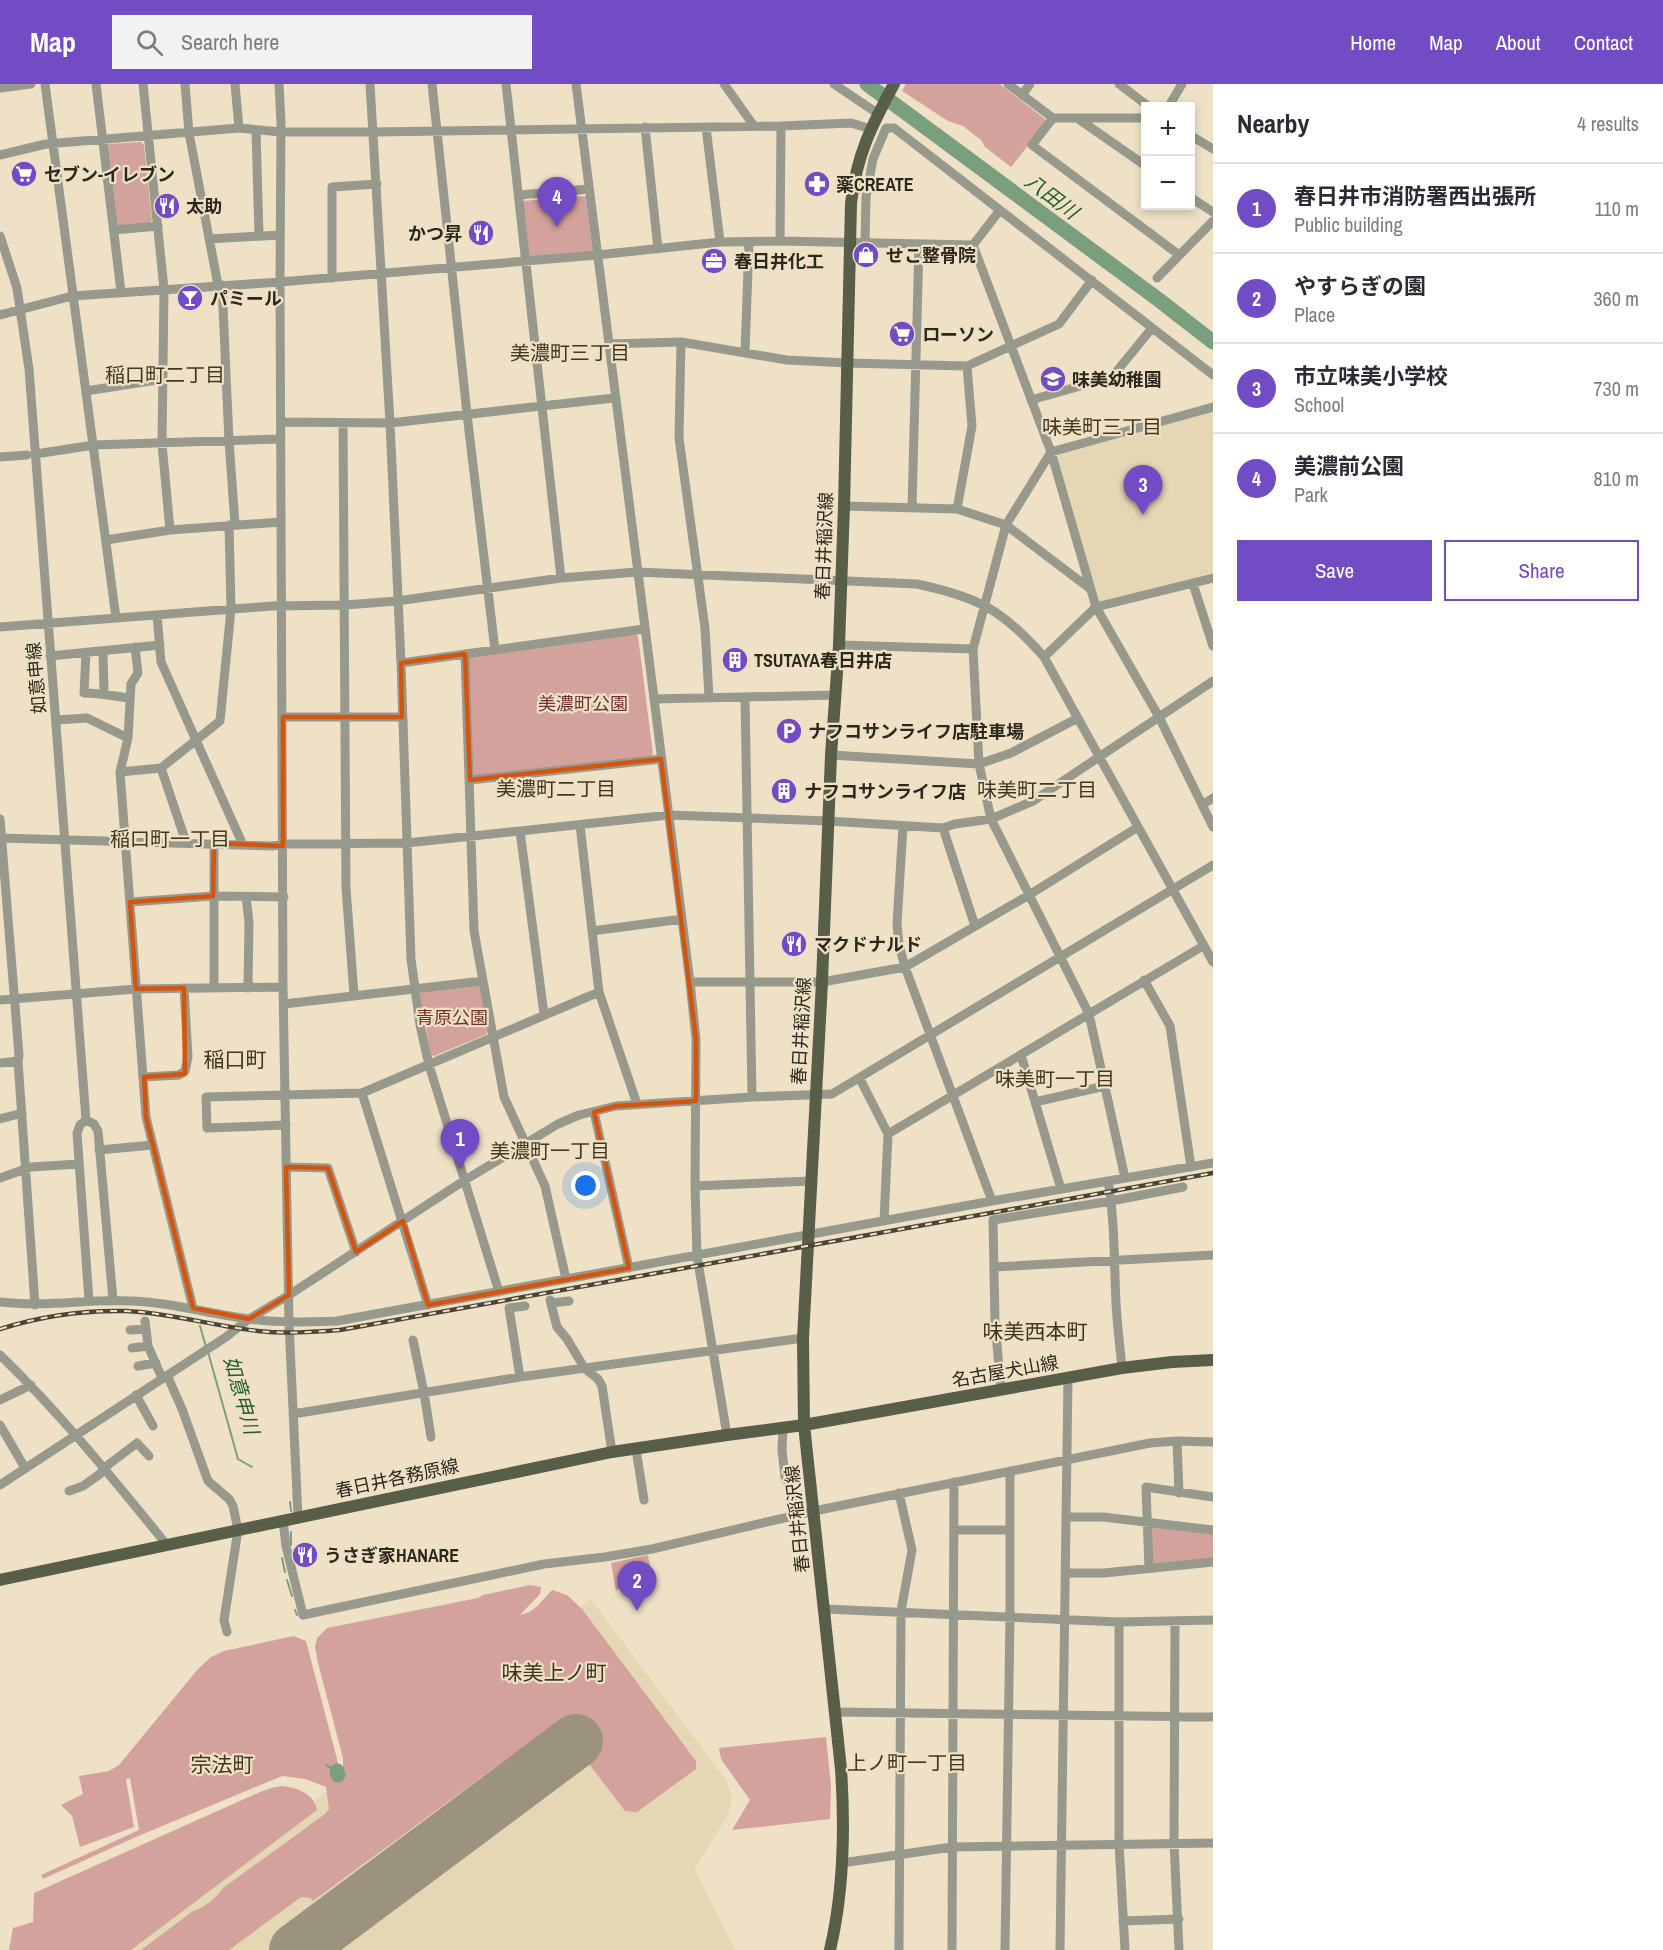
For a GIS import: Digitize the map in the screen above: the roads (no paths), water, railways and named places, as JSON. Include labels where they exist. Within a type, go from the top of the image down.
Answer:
[{"type":"main road","name":"春日井稲沢線","points":[[830,1950],[842,1863],[843,1803],[825,1609],[809,1512],[804,1425],[803,1338],[822,982],[831,755],[839,645],[849,242],[854,180],[860,157],[879,110],[892,88]]},
{"type":"main road","name":"名古屋犬山線","points":[[804,1425],[1122,1368],[1213,1360]]},
{"type":"main road","name":"春日井各務原線","points":[[0,1580],[612,1452],[804,1425]]},
{"type":"street","points":[[0,88],[31,84]]},
{"type":"street","points":[[45,84],[116,618]]},
{"type":"street","points":[[96,84],[121,292]]},
{"type":"street","points":[[143,84],[164,289],[162,444],[170,530]]},
{"type":"street","points":[[120,772],[161,768],[220,721],[231,609],[232,525],[220,285],[189,133],[185,84]]},
{"type":"street","points":[[235,84],[239,128]]},
{"type":"street","points":[[279,84],[285,1094],[289,1323],[298,1517]]},
{"type":"street","points":[[370,84],[390,423],[414,989],[429,1065],[500,1292]]},
{"type":"street","points":[[432,84],[495,650]]},
{"type":"street","points":[[506,84],[561,578]]},
{"type":"street","points":[[576,84],[614,398],[690,982],[696,1039],[697,1256],[727,1435]]},
{"type":"street","points":[[724,84],[754,126]]},
{"type":"street","points":[[834,84],[879,110]]},
{"type":"street","points":[[1008,84],[1053,118],[1141,118]]},
{"type":"street","points":[[1022,95],[1030,84]]},
{"type":"street","points":[[1119,84],[1143,102]]},
{"type":"street","points":[[1171,102],[1182,84]]},
{"type":"street","points":[[1053,118],[1032,146],[1178,254]]},
{"type":"street","points":[[1077,118],[1141,163]]},
{"type":"street","points":[[0,155],[46,144],[239,128],[281,132],[374,132],[851,123],[871,129]]},
{"type":"street","points":[[780,241],[781,126]]},
{"type":"street","points":[[645,127],[658,249]]},
{"type":"street","points":[[706,127],[720,242]]},
{"type":"street","points":[[865,243],[866,197],[873,159],[886,128],[894,128],[1213,375]]},
{"type":"street","points":[[256,130],[259,236]]},
{"type":"street","points":[[1195,138],[1213,149]]},
{"type":"street","points":[[332,278],[332,187],[376,184]]},
{"type":"street","points":[[519,195],[589,189]]},
{"type":"street","points":[[1195,200],[1213,212]]},
{"type":"street","points":[[973,245],[1000,210]]},
{"type":"street","points":[[1157,278],[1178,254],[1213,221]]},
{"type":"street","points":[[114,230],[158,226]]},
{"type":"street","points":[[209,239],[280,234]]},
{"type":"street","name":"如意申線","points":[[0,236],[21,310],[29,369],[86,1120]]},
{"type":"street","points":[[0,315],[72,296],[332,278],[720,242],[973,245]]},
{"type":"street","points":[[745,352],[749,242]]},
{"type":"street","points":[[912,508],[919,244]]},
{"type":"street","points":[[973,245],[1051,452],[1096,608],[1159,717],[1213,827]]},
{"type":"street","points":[[608,344],[681,342],[787,360],[967,366],[1059,324],[1092,280]]},
{"type":"street","points":[[1031,400],[1112,377],[1152,328]]},
{"type":"street","points":[[681,342],[679,438],[705,628],[709,697]]},
{"type":"street","points":[[957,509],[972,426],[967,366]]},
{"type":"street","points":[[86,391],[163,379]]},
{"type":"street","points":[[281,422],[390,423],[614,398]]},
{"type":"street","points":[[1125,1178],[1089,1014],[991,819],[979,764],[973,650],[1006,525],[1051,452],[1213,407]]},
{"type":"street","points":[[343,423],[346,888],[354,994]]},
{"type":"street","points":[[42,453],[94,445],[281,439]]},
{"type":"street","points":[[0,457],[27,455]]},
{"type":"street","points":[[844,506],[957,509],[1006,525],[1089,588]]},
{"type":"street","points":[[106,540],[170,530],[281,522]]},
{"type":"street","points":[[0,627],[231,609],[398,601],[561,578],[637,572],[917,584],[953,591],[985,605],[1015,626],[1044,657],[1213,962]]},
{"type":"street","points":[[1044,657],[1096,608],[1213,578]]},
{"type":"street","points":[[1192,584],[1213,646]]},
{"type":"street","points":[[157,615],[162,662],[243,845]]},
{"type":"street","points":[[401,663],[644,629]]},
{"type":"street","points":[[50,656],[160,645]]},
{"type":"street","points":[[839,645],[973,650]]},
{"type":"street","points":[[135,647],[138,673],[131,684],[128,738],[120,772],[146,1117],[193,1308]]},
{"type":"street","points":[[103,651],[104,693]]},
{"type":"street","points":[[86,652],[84,693],[104,693],[108,696],[129,698]]},
{"type":"street","points":[[465,654],[474,931],[504,1096],[545,1186],[566,1279]]},
{"type":"street","points":[[2,838],[272,846],[407,843],[669,814],[943,828],[991,819],[1033,801],[1213,681]]},
{"type":"street","points":[[654,699],[836,695]]},
{"type":"street","points":[[745,697],[752,1097]]},
{"type":"street","points":[[282,717],[402,717]]},
{"type":"street","points":[[56,720],[87,718],[128,738]]},
{"type":"street","points":[[831,755],[979,764],[1011,753],[1078,718]]},
{"type":"street","points":[[470,780],[661,759]]},
{"type":"street","points":[[161,768],[186,842]]},
{"type":"street","points":[[1203,804],[1213,798]]},
{"type":"street","points":[[0,819],[2,872],[19,1055],[35,1305]]},
{"type":"street","points":[[579,825],[599,992],[637,1104]]},
{"type":"street","points":[[903,826],[897,924],[898,945],[992,1201]]},
{"type":"street","points":[[690,982],[822,982],[905,967],[1029,895],[1138,827]]},
{"type":"street","points":[[943,828],[975,926]]},
{"type":"street","points":[[520,831],[544,1014]]},
{"type":"street","points":[[214,843],[214,988]]},
{"type":"street","points":[[0,1485],[249,1319],[289,1296],[465,1180],[558,1124],[579,1115],[616,1106],[832,1094],[1213,865]]},
{"type":"street","points":[[130,902],[213,896],[284,897]]},
{"type":"street","points":[[246,897],[249,922],[248,988]]},
{"type":"street","points":[[592,931],[682,920]]},
{"type":"street","points":[[888,1134],[1203,946]]},
{"type":"street","points":[[1144,980],[1170,1026],[1191,1167]]},
{"type":"street","points":[[284,1004],[354,994],[483,981]]},
{"type":"street","points":[[0,1000],[136,989],[284,987]]},
{"type":"street","points":[[144,1077],[179,1075],[185,1071],[188,1057],[184,988]]},
{"type":"street","points":[[286,1125],[207,1128],[206,1096],[362,1093],[599,992]]},
{"type":"street","points":[[1021,1055],[1061,1189]]},
{"type":"street","points":[[0,1063],[18,1061]]},
{"type":"street","points":[[860,1078],[888,1134],[884,1221]]},
{"type":"street","points":[[1035,1102],[1105,1086]]},
{"type":"street","points":[[362,1093],[428,1305]]},
{"type":"street","points":[[594,1112],[629,1268]]},
{"type":"street","points":[[0,1119],[22,1113]]},
{"type":"street","points":[[89,1300],[76,1132],[86,1120],[94,1124],[98,1131],[113,1300]]},
{"type":"street","points":[[99,1150],[153,1145]]},
{"type":"street","points":[[0,1302],[35,1305],[113,1300],[193,1308],[249,1319],[289,1323],[337,1321],[992,1201],[1213,1163]]},
{"type":"street","points":[[0,1178],[25,1169],[79,1164]]},
{"type":"street","points":[[286,1167],[328,1168],[356,1252]]},
{"type":"street","points":[[695,1186],[811,1181]]},
{"type":"street","points":[[1108,1181],[1116,1261],[1116,1302],[1122,1368]]},
{"type":"street","points":[[1001,1390],[995,1322],[993,1220],[1183,1187]]},
{"type":"street","points":[[994,1268],[1167,1258],[1176,1255],[1213,1255]]},
{"type":"street","points":[[569,1301],[550,1302],[557,1327],[585,1369],[598,1379],[602,1386],[612,1452]]},
{"type":"street","points":[[520,1377],[508,1308],[525,1306]]},
{"type":"street","points":[[130,1330],[145,1325],[148,1346],[182,1409],[208,1481],[229,1499],[233,1506],[238,1530],[224,1620],[227,1632]]},
{"type":"street","points":[[293,1414],[520,1377],[803,1338]]},
{"type":"street","points":[[413,1340],[431,1437]]},
{"type":"street","points":[[132,1348],[148,1346]]},
{"type":"street","points":[[0,1355],[76,1434],[167,1545]]},
{"type":"street","points":[[138,1366],[156,1364]]},
{"type":"street","points":[[1060,1950],[1068,1378]]},
{"type":"street","points":[[0,1400],[31,1385]]},
{"type":"street","points":[[135,1395],[153,1426]]},
{"type":"street","points":[[0,1425],[25,1468]]},
{"type":"street","points":[[783,1428],[782,1450],[785,1477],[809,1512]]},
{"type":"street","points":[[1177,1441],[1179,1493]]},
{"type":"street","points":[[283,1520],[286,1546],[303,1615],[544,1564],[652,1549],[809,1512],[1150,1443],[1213,1442]]},
{"type":"street","points":[[69,1491],[83,1486],[100,1474],[104,1468],[137,1443],[149,1456]]},
{"type":"street","points":[[636,1449],[644,1500]]},
{"type":"street","points":[[1005,1950],[1010,1471]]},
{"type":"street","points":[[952,1950],[954,1482]]},
{"type":"street","points":[[1149,1568],[1146,1488],[1213,1497]]},
{"type":"street","points":[[899,1493],[912,1550],[901,1611],[899,1950]]},
{"type":"street","points":[[1067,1516],[1102,1517],[1213,1530]]},
{"type":"street","points":[[954,1530],[1010,1530]]},
{"type":"street","points":[[1066,1573],[1104,1573],[1213,1562]]},
{"type":"street","points":[[825,1609],[1119,1622],[1213,1620]]},
{"type":"street","points":[[1175,1621],[1174,1843],[1179,1950]]},
{"type":"street","points":[[1119,1622],[1119,1843],[1125,1950]]},
{"type":"street","points":[[836,1712],[1213,1717]]},
{"type":"street","points":[[842,1863],[952,1847],[1213,1843]]},
{"type":"street","points":[[1123,1922],[1179,1918]]},
{"type":"waterway","name":"八田川","points":[[867,84],[1213,342]]},
{"type":"waterway","name":"如意申川","points":[[200,1326],[206,1347]]},
{"type":"waterway","name":"如意申川","points":[[208,1352],[238,1459],[252,1467]]},
{"type":"waterway","name":"如意申川","points":[[290,1502],[291,1511]]},
{"type":"waterway","name":"如意申川","points":[[291,1532],[291,1545]]},
{"type":"waterway","name":"如意申川","points":[[282,1558],[285,1572]]},
{"type":"waterway","name":"如意申川","points":[[287,1580],[292,1596]]},
{"type":"waterway","name":"如意申川","points":[[295,1610],[297,1615]]},
{"type":"waterway","name":"如意申川","points":[[326,1765],[337,1771],[337,1765]]},
{"type":"waterway","name":"如意申川","points":[[337,1771],[338,1775]]},
{"type":"railway","points":[[0,1329],[62,1315],[126,1311],[159,1314],[258,1331],[289,1333],[340,1330],[1213,1173]]},
{"type":"place","name":"セブン-イレブン","points":[[24,174]]},
{"type":"place","name":"薬CREATE","points":[[817,184]]},
{"type":"place","name":"太助","points":[[167,206]]},
{"type":"place","name":"美濃前公園","points":[[557,227]]},
{"type":"place","name":"かつ昇","points":[[481,233]]},
{"type":"place","name":"せこ整骨院","points":[[866,255]]},
{"type":"place","name":"春日井化工","points":[[714,261]]},
{"type":"place","name":"パミール","points":[[190,298]]},
{"type":"place","name":"ローソン","points":[[902,334]]},
{"type":"place","name":"味美幼稚園","points":[[1053,379]]},
{"type":"place","name":"市立味美小学校","points":[[1143,515]]},
{"type":"place","name":"TSUTAYA春日井店","points":[[735,660]]},
{"type":"place","name":"ナフコサンライフ店駐車場","points":[[789,731]]},
{"type":"place","name":"ナフコサンライフ店","points":[[784,791]]},
{"type":"place","name":"マクドナルド","points":[[794,944]]},
{"type":"place","name":"春日井市消防署西出張所","points":[[460,1169]]},
{"type":"place","name":"うさぎ家HANARE","points":[[305,1555]]},
{"type":"place","name":"やすらぎの園","points":[[637,1611]]},
{"type":"district","name":"美濃町三丁目","points":[[570,352]]},
{"type":"district","name":"稲口町二丁目","points":[[165,374]]},
{"type":"district","name":"味美町三丁目","points":[[1102,426]]},
{"type":"district","name":"美濃町二丁目","points":[[556,788]]},
{"type":"district","name":"味美町二丁目","points":[[1037,789]]},
{"type":"district","name":"稲口町一丁目","points":[[170,838]]},
{"type":"district","name":"稲口町","points":[[235,1059]]},
{"type":"district","name":"味美町一丁目","points":[[1055,1078]]},
{"type":"district","name":"美濃町一丁目","points":[[550,1150]]},
{"type":"district","name":"味美西本町","points":[[1035,1331]]},
{"type":"district","name":"味美上ノ町","points":[[554,1672]]},
{"type":"district","name":"上ノ町一丁目","points":[[907,1762]]},
{"type":"district","name":"宗法町","points":[[222,1764]]},
{"type":"park label","name":"美濃町公園","points":[[583,703]]},
{"type":"park label","name":"青原公園","points":[[452,1017]]}]
